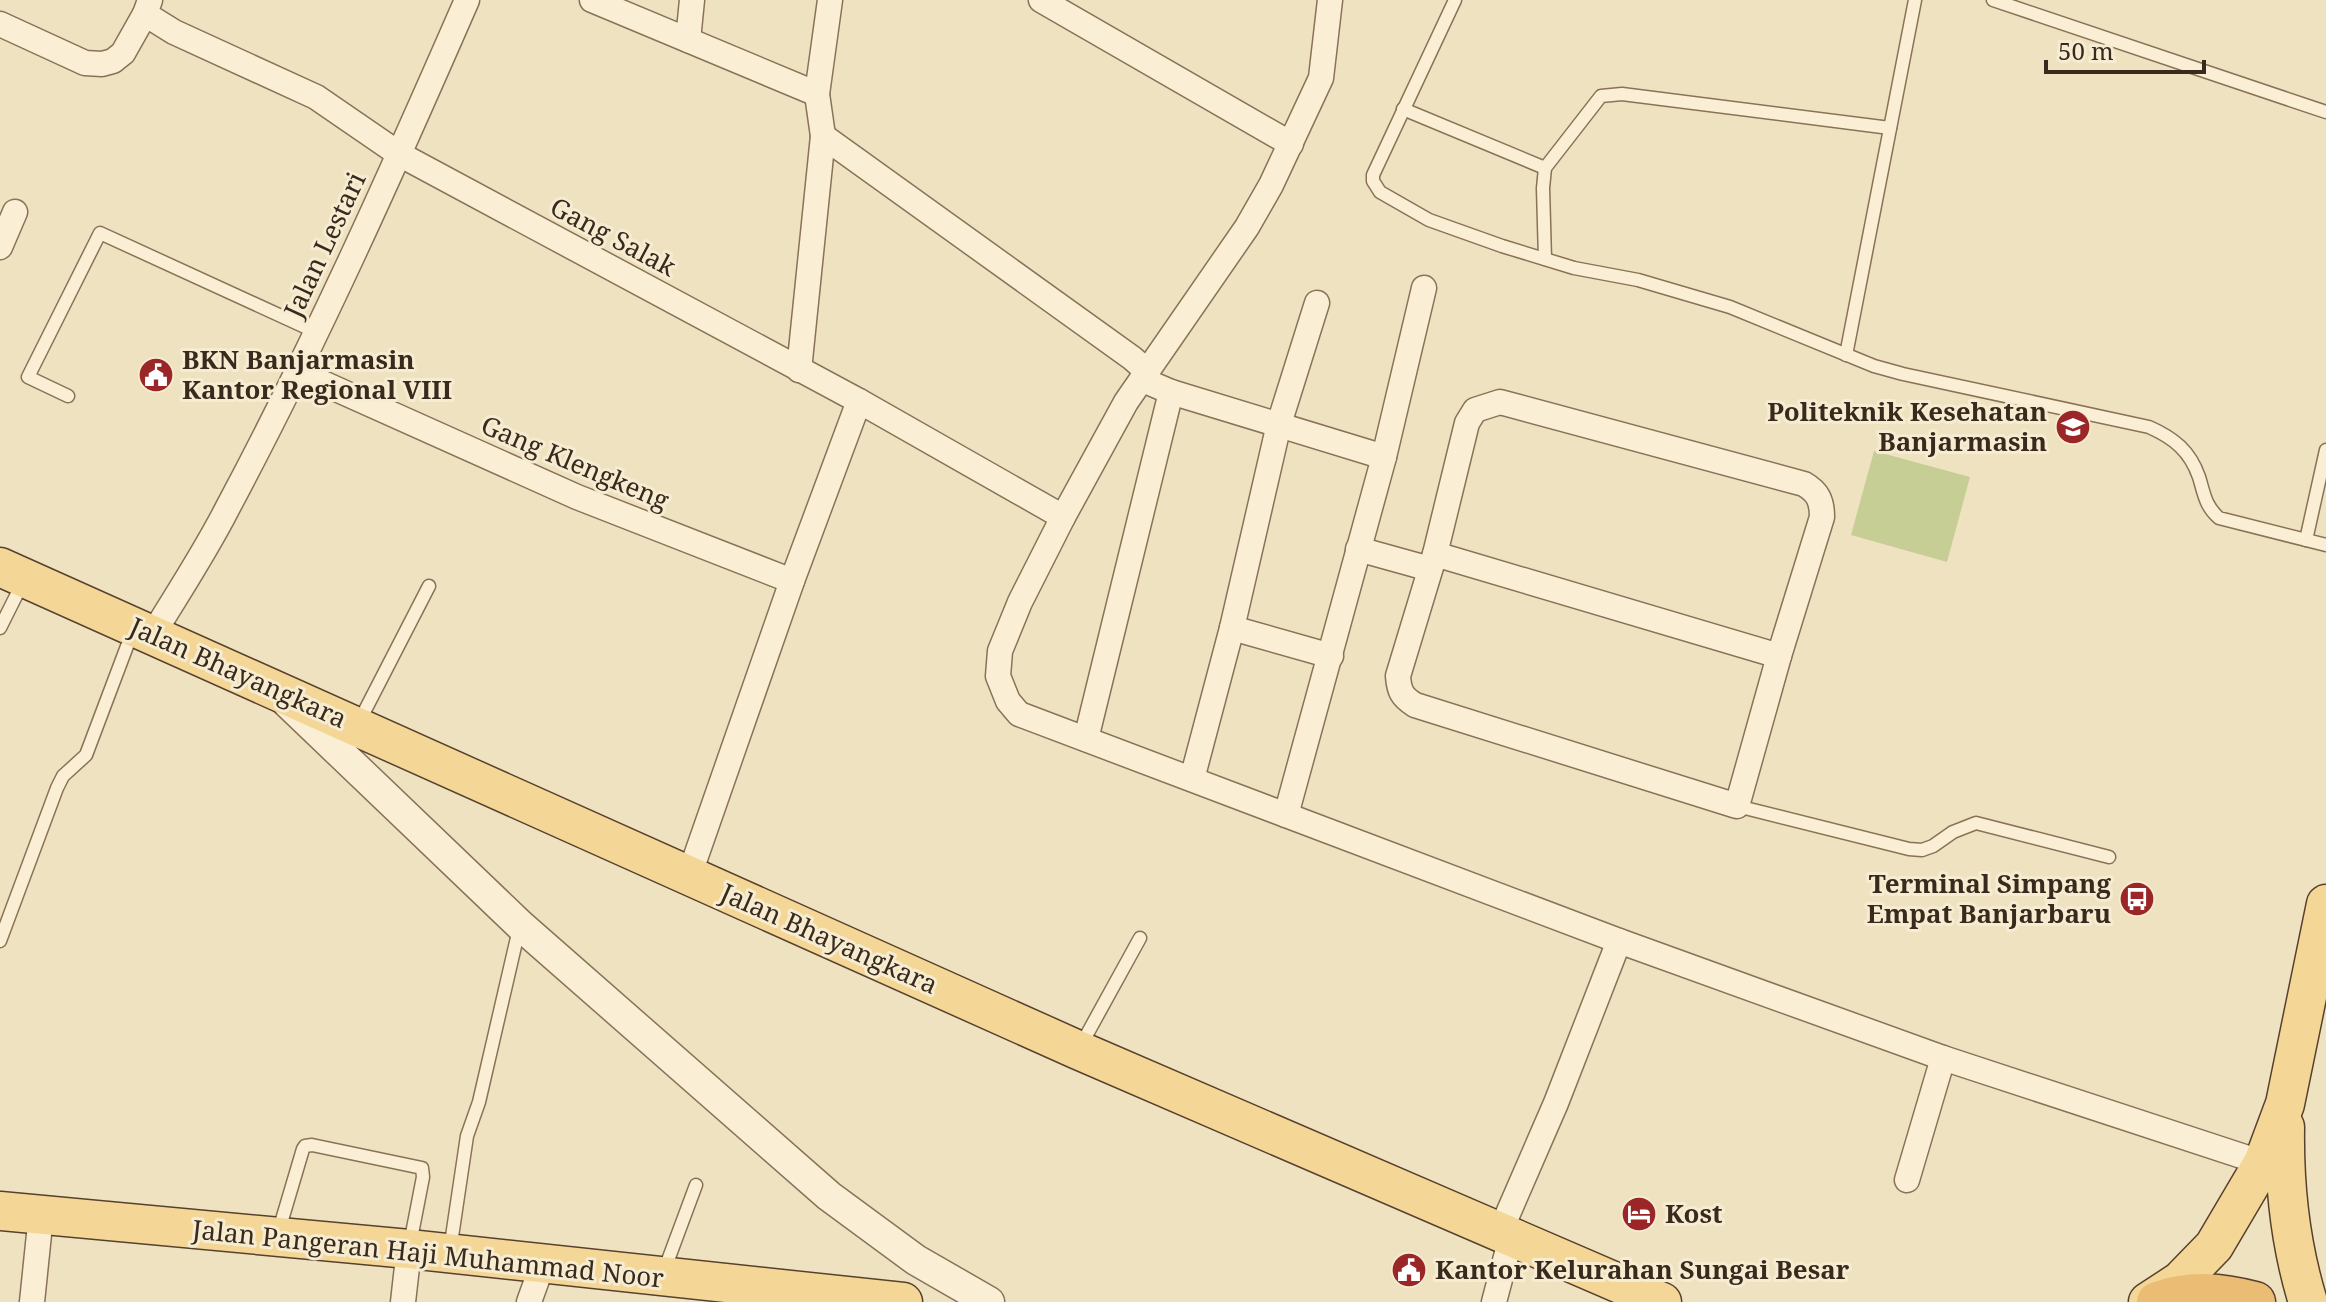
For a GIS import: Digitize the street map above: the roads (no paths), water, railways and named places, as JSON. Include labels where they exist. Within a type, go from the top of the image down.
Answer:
[{"type":"highway","points":[[2157,1302],[2178,1294],[2221,1293],[2255,1302]]},
{"type":"main road","name":"Jalan Bhayangkara","points":[[13,572],[1078,1050],[1662,1302]]},
{"type":"main road","points":[[2148,1302],[2180,1281],[2214,1246],[2263,1163],[2285,1104],[2326,904]]},
{"type":"main road","points":[[2285,1104],[2285,1180],[2289,1224],[2308,1302]]},
{"type":"main road","name":"Jalan Pangeran Haji Muhammad Noor","points":[[0,1211],[409,1249],[845,1299],[903,1302]]},
{"type":"street","name":"Jalan Lestari","points":[[144,630],[227,511],[316,332],[467,0]]},
{"type":"street","points":[[592,0],[817,94]]},
{"type":"street","points":[[688,40],[692,0]]},
{"type":"street","points":[[799,370],[823,136],[817,94],[830,0]]},
{"type":"street","points":[[1041,0],[1291,144]]},
{"type":"street","points":[[1330,0],[1321,78],[1291,144],[1247,227],[1126,402],[1020,602],[1000,651],[998,682],[1008,701],[1019,714],[1619,941],[1943,1058],[2263,1163]]},
{"type":"street","name":"Gang Salak","points":[[148,7],[174,32],[316,97],[399,154],[859,401],[1063,517]]},
{"type":"street","points":[[0,24],[85,63],[102,64],[113,61],[123,53],[148,7]]},
{"type":"street","points":[[823,136],[1132,358],[1150,383],[1384,457]]},
{"type":"street","points":[[0,247],[15,212]]},
{"type":"street","points":[[1286,815],[1384,457],[1424,288]]},
{"type":"street","points":[[1192,779],[1232,628],[1279,424],[1317,303]]},
{"type":"street","name":"Gang Klengkeng","points":[[296,371],[577,497],[792,581]]},
{"type":"street","points":[[1086,739],[1171,392]]},
{"type":"street","points":[[689,876],[792,581],[859,401]]},
{"type":"street","points":[[1500,402],[1804,484],[1814,489],[1820,498],[1822,517],[1737,806],[1430,710],[1404,698],[1399,689],[1398,676],[1433,562],[1467,423],[1475,410],[1500,402]]},
{"type":"street","points":[[1358,549],[1433,562],[1779,656]]},
{"type":"street","points":[[1232,628],[1331,656]]},
{"type":"street","points":[[275,690],[520,925],[829,1196],[916,1260],[989,1302]]},
{"type":"street","points":[[378,788],[375,762],[383,752],[416,753]]},
{"type":"street","points":[[1494,1302],[1506,1235],[1619,941]]},
{"type":"street","points":[[1907,1180],[1943,1058]]},
{"type":"street","points":[[32,1302],[41,1215]]},
{"type":"street","points":[[403,1302],[409,1249]]},
{"type":"street","points":[[897,1301],[912,1290],[916,1260]]},
{"type":"street","points":[[529,1302],[543,1263]]},
{"type":"lane","points":[[1455,0],[1373,175],[1375,188],[1429,220],[1545,259],[1690,295],[1903,374],[2149,427],[2170,437],[2184,449],[2193,462],[2210,510],[2219,518],[2326,545]]},
{"type":"lane","points":[[1846,355],[1915,0]]},
{"type":"lane","points":[[1993,0],[2326,112]]},
{"type":"lane","points":[[1545,259],[1545,168],[1601,96],[1612,93],[1890,128]]},
{"type":"lane","points":[[1403,109],[1545,168]]},
{"type":"lane","points":[[68,396],[28,377],[100,233],[316,332]]},
{"type":"lane","points":[[2306,540],[2326,450]]},
{"type":"lane","points":[[0,628],[13,572]]},
{"type":"lane","points":[[357,727],[429,586]]},
{"type":"lane","points":[[0,941],[57,788],[63,776],[80,763],[91,746],[144,630]]},
{"type":"lane","points":[[1737,806],[1909,849],[1922,850],[1933,846],[1953,832],[1976,823],[2109,857]]},
{"type":"lane","points":[[450,1254],[467,1136],[479,1102],[520,925]]},
{"type":"lane","points":[[1078,1050],[1140,938]]},
{"type":"lane","points":[[277,1237],[303,1149],[312,1145],[422,1168],[423,1177],[409,1249]]},
{"type":"lane","points":[[662,1278],[696,1185]]},
{"type":"place","name":"BKN Banjarmasin Kantor Regional VIII","points":[[156,375]]},
{"type":"place","name":"Politeknik Kesehatan Banjarmasin","points":[[2073,427]]},
{"type":"place","name":"Terminal Simpang Empat Banjarbaru","points":[[2137,899]]},
{"type":"place","name":"Kost","points":[[1639,1214]]},
{"type":"place","name":"Kantor Kelurahan Sungai Besar","points":[[1409,1270]]}]
